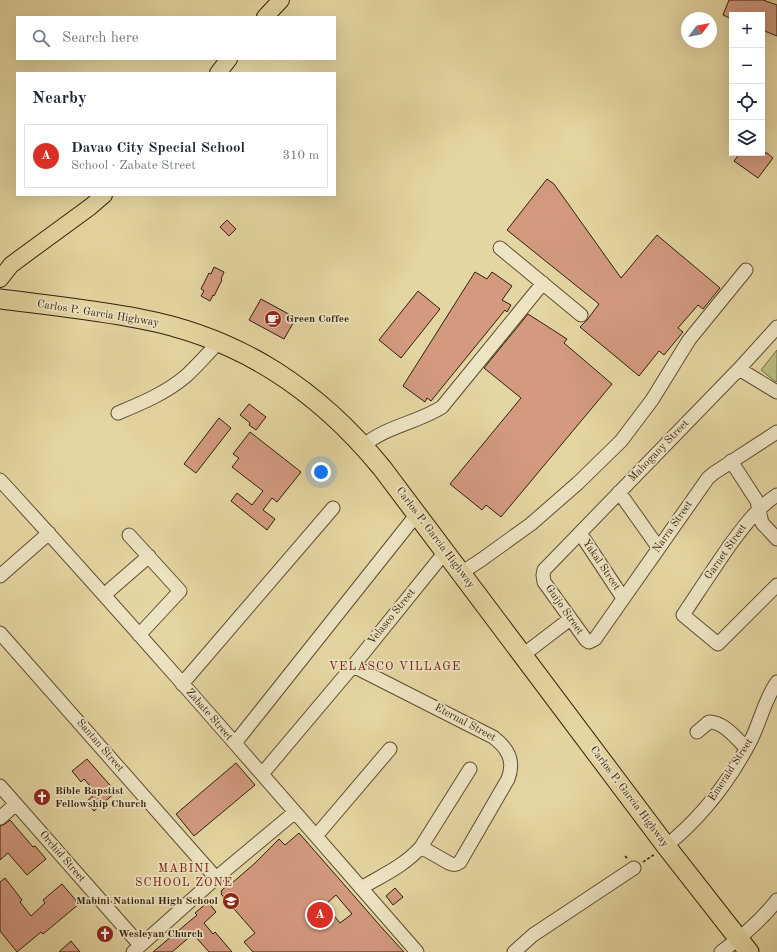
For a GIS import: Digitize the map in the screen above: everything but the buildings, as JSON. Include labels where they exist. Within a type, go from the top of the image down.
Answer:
[{"type":"highway","name":"Carlos P. Garcia Highway","points":[[0,299],[142,319],[196,334],[219,342],[272,369],[298,386],[320,404],[363,446],[417,514],[666,846],[744,946]]},
{"type":"main road","points":[[266,16],[281,0]]},
{"type":"main road","points":[[219,72],[228,60]]},
{"type":"main road","points":[[0,279],[11,265],[103,196]]},
{"type":"street","points":[[500,248],[581,315]]},
{"type":"street","points":[[461,573],[531,524],[578,483],[621,441],[652,400],[689,340],[746,270]]},
{"type":"street","points":[[363,446],[377,435],[425,416],[442,407],[543,283]]},
{"type":"street","name":"Mahogany Street","points":[[543,575],[547,567],[739,369],[777,327]]},
{"type":"street","points":[[118,412],[149,400],[165,391],[186,376],[219,342]]},
{"type":"street","points":[[739,369],[777,392]]},
{"type":"street","name":"Narra Street","points":[[590,642],[595,639],[705,482],[714,472],[777,432]]},
{"type":"street","points":[[731,461],[753,494],[759,509],[762,523],[777,539]]},
{"type":"street","name":"Zabate Street","points":[[0,480],[49,533],[235,743],[417,952]]},
{"type":"street","points":[[619,492],[658,548]]},
{"type":"street","name":"Garnet Street","points":[[777,495],[759,509],[748,521],[684,615],[718,644],[777,585]]},
{"type":"street","points":[[182,684],[333,508]]},
{"type":"street","points":[[235,743],[417,514]]},
{"type":"street","points":[[0,576],[49,533]]},
{"type":"street","name":"Yakal Street","points":[[580,533],[623,598]]},
{"type":"street","points":[[129,535],[180,591],[139,635]]},
{"type":"street","name":"Velasco Street","points":[[262,774],[353,666],[445,552]]},
{"type":"street","points":[[104,595],[148,556]]},
{"type":"street","name":"Guijo Street","points":[[543,575],[546,585],[584,639],[590,642]]},
{"type":"street","points":[[522,655],[570,618]]},
{"type":"street","name":"Santan Street","points":[[0,633],[216,878]]},
{"type":"street","name":"Eternal Street","points":[[353,666],[493,737],[506,749],[509,756],[512,764],[508,779],[460,862],[457,865],[449,863],[421,847]]},
{"type":"street","name":"Emerald Street","points":[[666,846],[683,833],[705,810],[723,785],[752,737],[767,698],[777,682]]},
{"type":"street","points":[[697,732],[709,722],[715,722],[724,727],[746,748]]},
{"type":"street","points":[[316,836],[390,749]]},
{"type":"street","points":[[361,888],[404,864],[412,857],[421,847],[470,769]]},
{"type":"street","name":"Orchid Street","points":[[0,786],[137,949]]},
{"type":"street","points":[[0,818],[16,804]]},
{"type":"street","points":[[137,949],[216,878],[295,812]]},
{"type":"street","points":[[514,952],[533,936],[634,868]]},
{"type":"street","points":[[721,952],[744,946],[777,900]]},
{"type":"green space","points":[[777,350],[777,381],[776,382],[761,370]]},
{"type":"place","name":"Green Coffee","points":[[273,319]]},
{"type":"place","name":"Bible Bapstist Fellowship Church","points":[[42,797]]},
{"type":"place","name":"Mabini National High School","points":[[231,901]]},
{"type":"place","name":"Davao City Special School","points":[[320,915]]},
{"type":"place","name":"Wesleyan Church","points":[[105,934]]},
{"type":"district","name":"VELASCO VILLAGE","points":[[395,667]]},
{"type":"district","name":"MABINI SCHOOL ZONE","points":[[184,876]]}]
